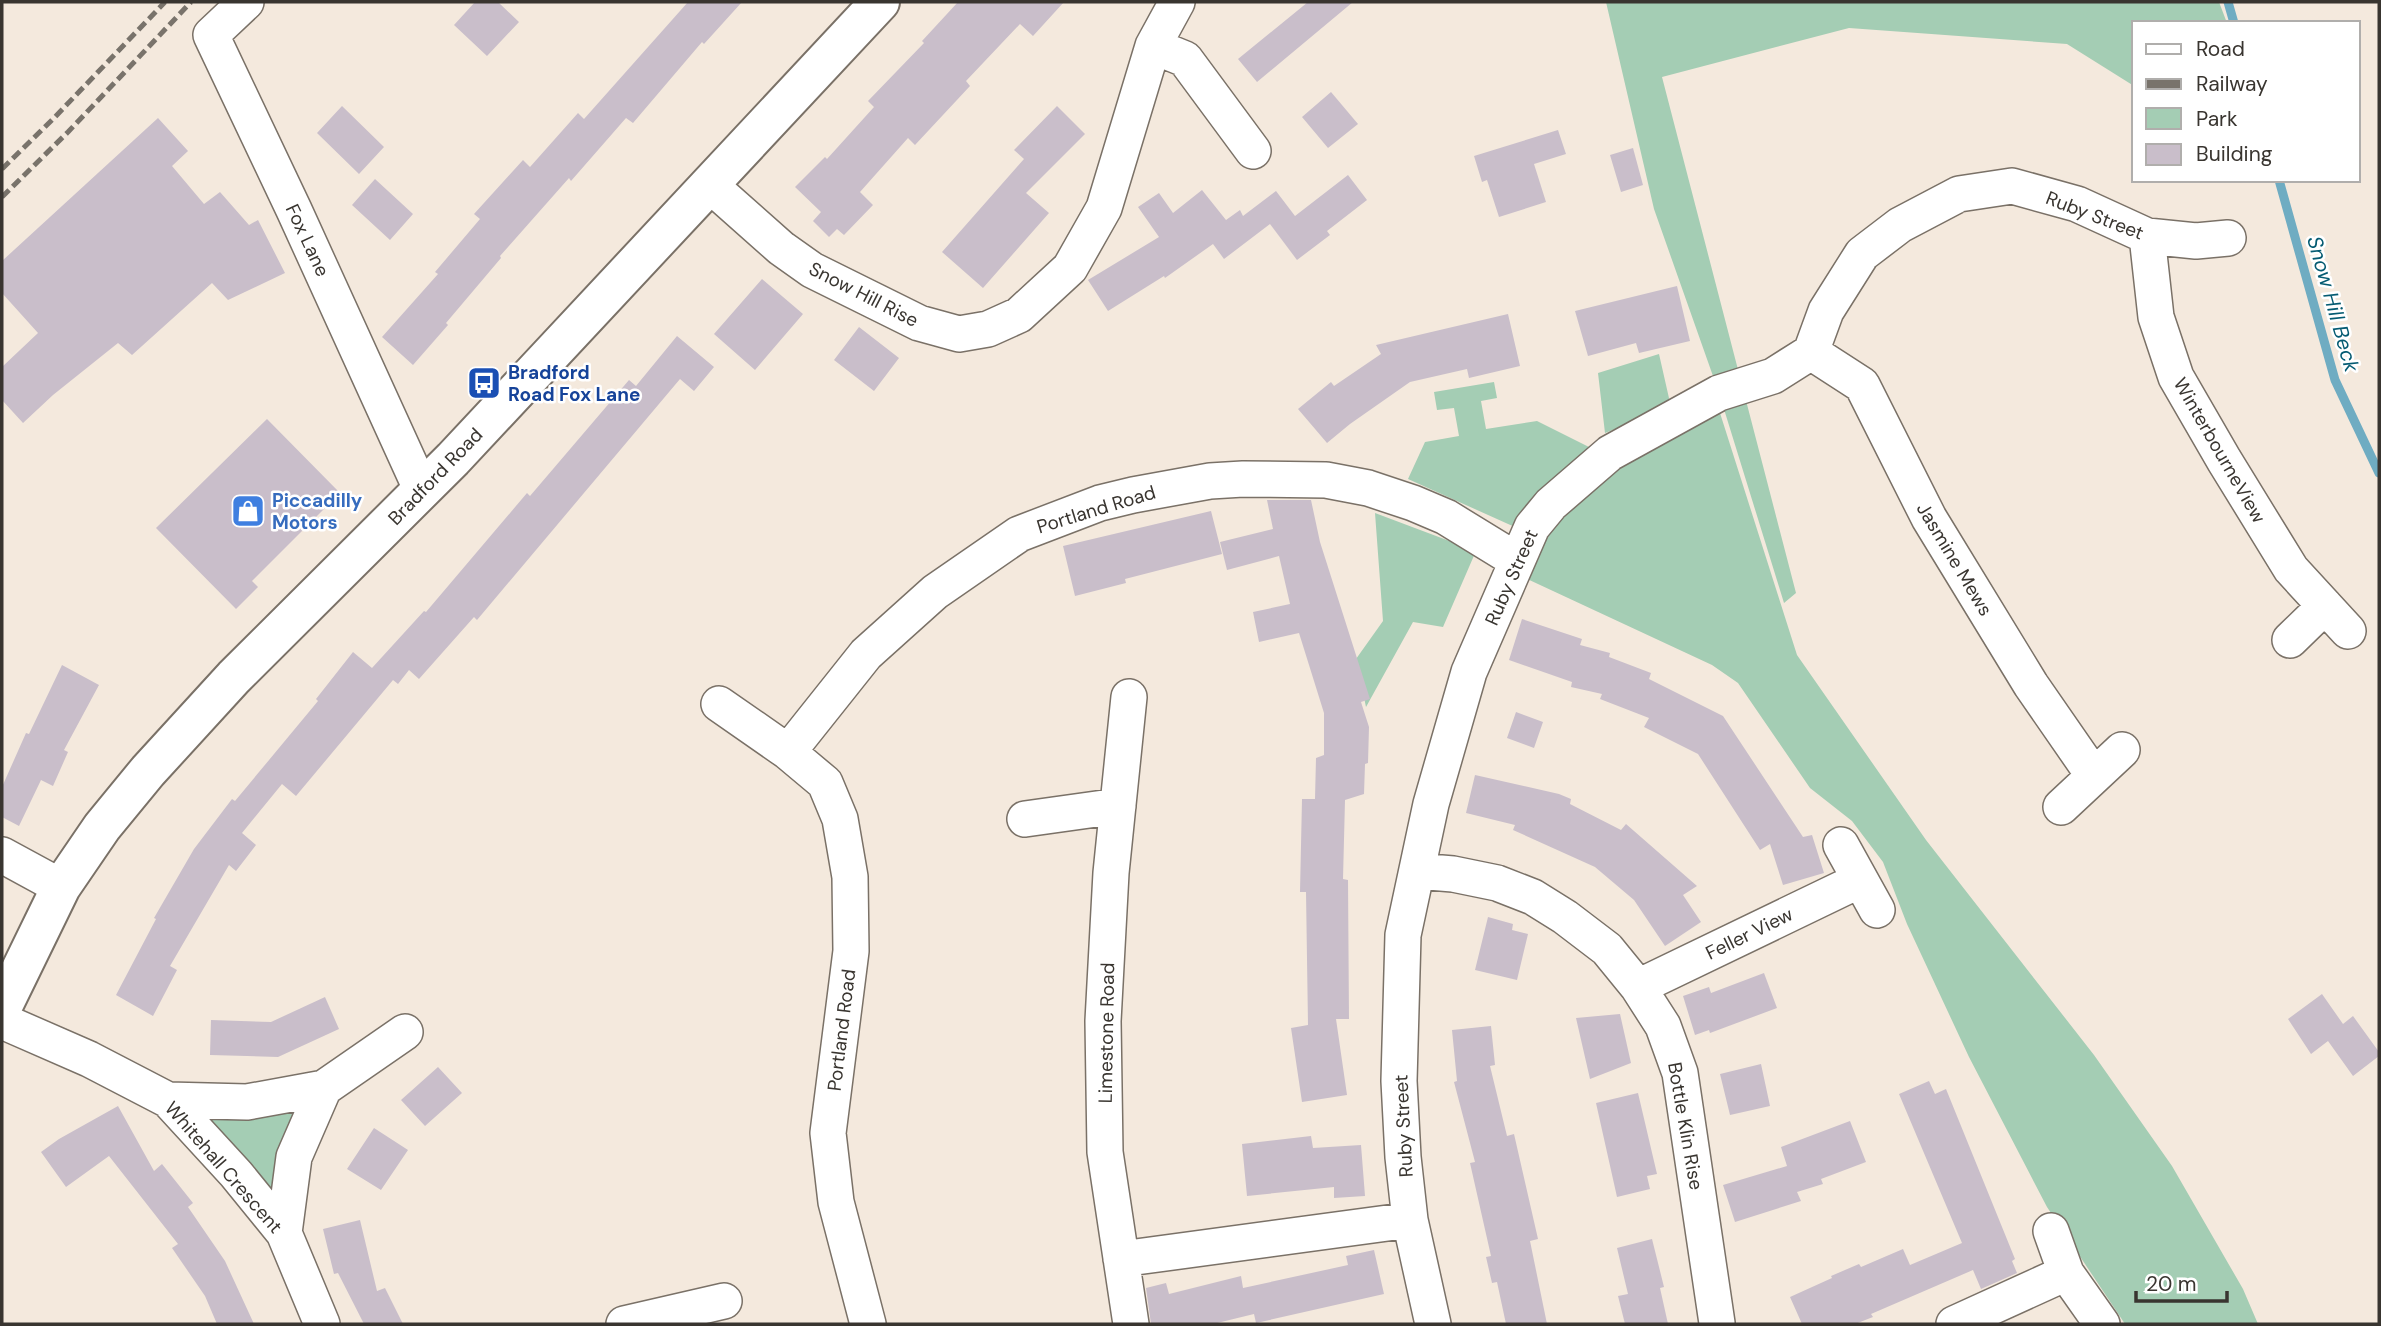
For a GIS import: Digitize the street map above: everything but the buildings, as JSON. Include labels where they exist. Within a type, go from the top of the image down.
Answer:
[{"type":"street","name":"Fox Lane","points":[[246,2],[211,35],[422,491]]},
{"type":"street","name":"Bradford Road","points":[[2,1009],[61,887],[102,827],[174,743],[234,677],[422,491],[880,2]]},
{"type":"street","name":"Snow Hill Rise","points":[[710,186],[781,248],[812,270],[919,323],[959,334],[988,329],[1019,315],[1070,268],[1104,208],[1153,46],[1177,2]]},
{"type":"street","points":[[1153,46],[1185,59],[1253,151]]},
{"type":"street","name":"Ruby Street","points":[[1433,1324],[1410,1220],[1403,1157],[1399,1082],[1404,935],[1431,804],[1469,672],[1532,527],[1551,504],[1610,453],[1719,393],[1773,376],[1811,352],[1826,311],[1862,254],[1900,225],[1959,194],[2012,186],[2077,204],[2147,236],[2196,241],[2228,238]]},
{"type":"street","name":"WinterbourneView","points":[[2147,236],[2156,317],[2176,377],[2291,569],[2348,631]]},
{"type":"street","name":"Jasmine Mews","points":[[1811,352],[1862,385],[1929,518],[2031,685],[2094,776]]},
{"type":"street","name":"Portland Road","points":[[788,752],[866,654],[936,592],[1019,534],[1100,503],[1210,481],[1269,478],[1326,480],[1368,488],[1413,503],[1446,517],[1516,560]]},
{"type":"street","points":[[2290,640],[2325,606]]},
{"type":"street","name":"Limestone Road","points":[[1129,697],[1111,873],[1103,1021],[1105,1152],[1131,1324]]},
{"type":"street","name":"Portland Road","points":[[719,704],[788,752],[825,783],[840,819],[850,877],[851,951],[828,1133],[836,1202],[868,1324]]},
{"type":"street","points":[[2061,807],[2122,750]]},
{"type":"street","points":[[1026,820],[1118,806]]},
{"type":"street","points":[[1840,845],[1877,910]]},
{"type":"street","points":[[2,855],[61,887]]},
{"type":"street","name":"Bottle Klin Rise","points":[[1417,871],[1453,874],[1497,883],[1534,897],[1565,916],[1607,948],[1638,986],[1662,1026],[1680,1073],[1717,1323]]},
{"type":"street","name":"Feller View","points":[[1638,986],[1860,880]]},
{"type":"street","name":"Whitehall Crescent","points":[[2,1021],[89,1059],[168,1100],[236,1174],[284,1233],[322,1324]]},
{"type":"street","points":[[168,1100],[247,1102],[324,1088],[405,1032]]},
{"type":"street","points":[[284,1233],[294,1157],[324,1088]]},
{"type":"street","points":[[1121,1259],[1410,1220]]},
{"type":"street","points":[[2051,1231],[2066,1273],[2102,1324]]},
{"type":"street","points":[[1954,1324],[2066,1273]]},
{"type":"street","points":[[624,1324],[667,1320],[724,1301]]},
{"type":"green space","points":[[1606,2],[2219,2],[2226,21],[2132,21],[2132,85],[2067,44],[1849,28],[1662,77],[1796,593],[1784,603],[1719,393],[1654,209]]},
{"type":"green space","points":[[1659,354],[1671,407],[1605,433],[1598,373]]},
{"type":"green space","points":[[1494,382],[1497,398],[1481,401],[1486,429],[1537,421],[1593,449],[1517,528],[1408,479],[1425,442],[1459,436],[1454,408],[1437,410],[1434,392]]},
{"type":"green space","points":[[1720,413],[1797,655],[1926,840],[2094,1055],[2172,1166],[2243,1289],[2258,1324],[2125,1324],[2047,1207],[1969,1057],[1907,924],[1883,862],[1852,821],[1810,788],[1738,683],[1712,665],[1523,577],[1538,543],[1569,505],[1610,470]]},
{"type":"green space","points":[[1375,513],[1476,551],[1443,627],[1413,622],[1366,707],[1356,659],[1383,621]]},
{"type":"green space","points":[[324,1088],[284,1233],[168,1100]]},
{"type":"waterway","name":"Snow Hill Beck","points":[[2228,2],[2233,21]]},
{"type":"waterway","name":"Snow Hill Beck","points":[[2280,182],[2335,380],[2379,473]]},
{"type":"railway","points":[[2,169],[165,2]]},
{"type":"railway","points":[[2,197],[68,132],[191,2]]},
{"type":"place","name":"Bradford Road Fox Lane","points":[[484,383]]},
{"type":"place","name":"Piccadilly Motors","points":[[248,511]]}]
